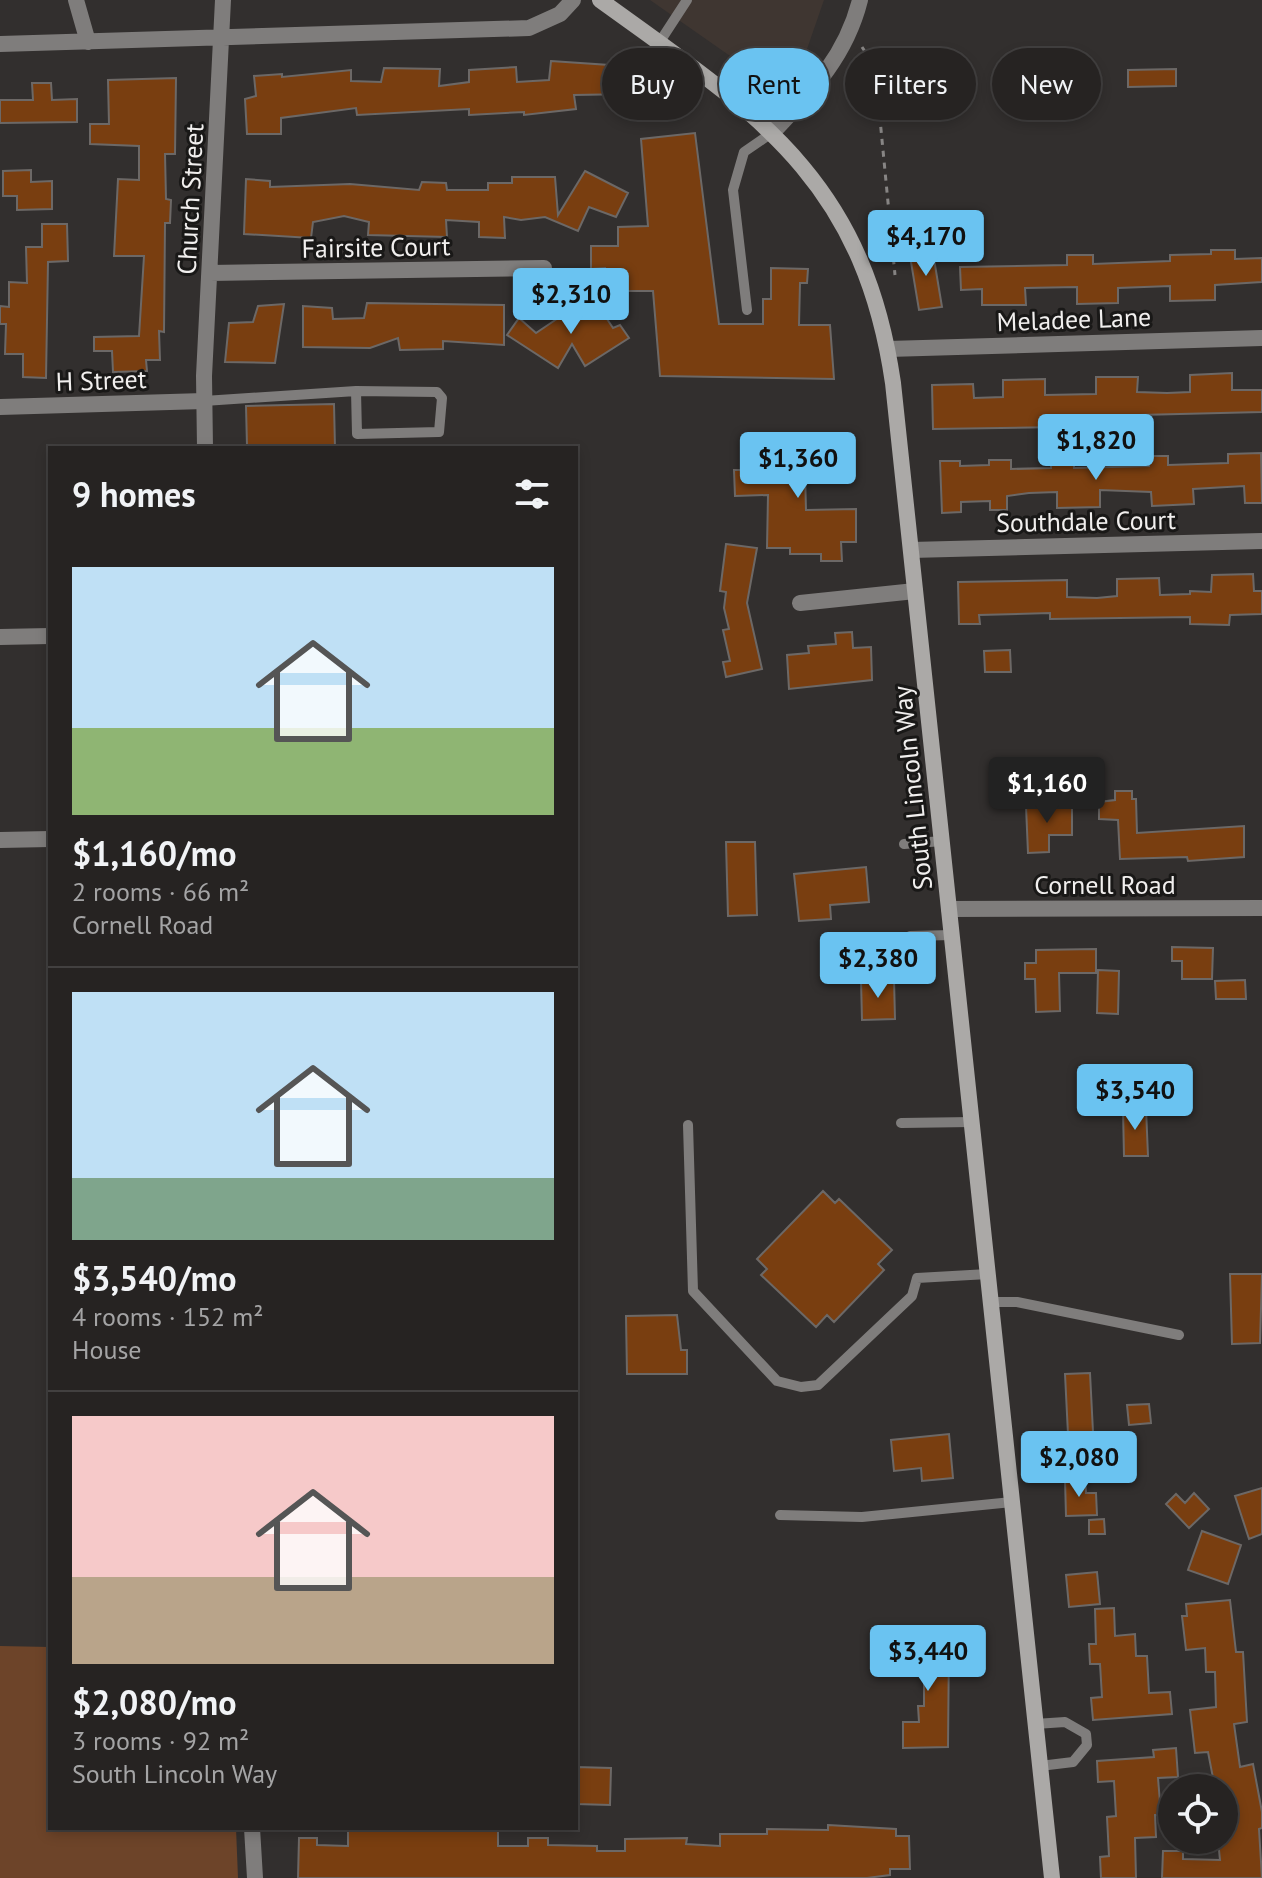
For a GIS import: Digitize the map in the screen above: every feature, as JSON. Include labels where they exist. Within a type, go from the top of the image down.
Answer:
[{"type":"main road","name":"South Lincoln Way","points":[[600,0],[740,101],[806,169],[850,237],[867,277],[888,349],[1052,1878]]},
{"type":"street","points":[[76,0],[88,42]]},
{"type":"street","name":"Church Street","points":[[205,446],[204,401],[223,0]]},
{"type":"street","points":[[0,44],[529,28],[560,14],[573,0]]},
{"type":"street","points":[[773,132],[833,65],[855,21],[860,0]]},
{"type":"street","name":"Fairsite Court","points":[[210,273],[544,268]]},
{"type":"street","name":"Meladee Lane","points":[[888,349],[1262,338]]},
{"type":"street","name":"H Street","points":[[0,407],[204,401]]},
{"type":"street","name":"Southdale Court","points":[[911,550],[1262,541]]},
{"type":"street","points":[[800,603],[915,591]]},
{"type":"street","points":[[0,637],[48,636]]},
{"type":"street","points":[[0,840],[48,839]]},
{"type":"street","name":"Cornell Road","points":[[949,909],[1262,908]]},
{"type":"street","points":[[252,1830],[255,1878]]},
{"type":"lane","points":[[659,43],[687,0]]},
{"type":"lane","points":[[747,310],[733,190],[744,152],[773,132]]},
{"type":"lane","points":[[204,401],[356,391],[441,394],[439,432],[357,434],[356,391]]},
{"type":"lane","points":[[904,844],[942,841]]},
{"type":"lane","points":[[910,936],[952,935]]},
{"type":"lane","points":[[901,1123],[972,1122]]},
{"type":"lane","points":[[688,1125],[693,1291],[777,1381],[801,1387],[818,1385],[912,1296],[917,1278],[988,1274]]},
{"type":"lane","points":[[991,1302],[1017,1302],[1179,1335]]},
{"type":"lane","points":[[780,1515],[862,1517],[1012,1502]]},
{"type":"lane","points":[[1035,1724],[1065,1722],[1086,1734],[1087,1745],[1073,1762],[1040,1766]]},
{"type":"path","points":[[862,47],[875,67],[895,275]]},
{"type":"shaded area","points":[[650,0],[824,0],[807,48],[719,48]]},
{"type":"shaded area","points":[[0,1646],[48,1647],[48,1830],[236,1830],[238,1878],[0,1878]]},
{"type":"building","points":[[551,61],[602,64],[602,95],[574,95],[576,109],[524,115],[524,112],[469,115],[469,109],[357,115],[356,108],[281,118],[281,134],[247,134],[245,99],[256,96],[254,76],[282,74],[282,77],[351,70],[351,81],[381,82],[384,68],[440,69],[439,86],[469,82],[469,70],[516,67],[517,82],[549,80]]},
{"type":"building","points":[[1176,69],[1176,86],[1128,87],[1128,70]]},
{"type":"building","points":[[176,78],[175,154],[165,154],[166,199],[171,200],[170,223],[165,223],[164,332],[159,331],[160,360],[146,360],[147,371],[113,372],[112,351],[94,351],[94,337],[139,336],[144,256],[114,256],[118,179],[139,180],[139,146],[90,144],[90,124],[109,124],[108,80]]},
{"type":"building","points":[[32,83],[51,83],[52,100],[77,99],[77,122],[0,123],[0,100],[33,100]]},
{"type":"building","points":[[695,133],[719,324],[763,324],[763,299],[771,299],[771,268],[808,269],[807,283],[800,283],[799,325],[830,325],[834,379],[660,376],[653,291],[606,291],[605,268],[591,269],[591,246],[618,246],[618,227],[648,226],[641,139]]},
{"type":"building","points":[[31,170],[31,182],[52,181],[52,209],[17,210],[17,196],[3,196],[3,171]]},
{"type":"building","points":[[585,171],[628,193],[616,217],[589,207],[578,231],[545,217],[521,220],[504,217],[505,238],[479,237],[479,222],[446,220],[447,237],[368,235],[369,222],[344,216],[313,222],[311,238],[244,234],[246,179],[270,181],[270,187],[350,184],[419,190],[422,182],[446,183],[447,190],[488,190],[488,183],[512,183],[512,177],[555,177],[558,215]]},
{"type":"building","points":[[42,224],[67,224],[68,261],[48,262],[46,378],[23,377],[23,354],[5,354],[6,324],[0,324],[0,306],[9,307],[9,282],[27,283],[26,247],[42,247]]},
{"type":"building","points":[[932,247],[942,307],[919,310],[909,250]]},
{"type":"building","points":[[1211,250],[1235,250],[1235,259],[1262,258],[1262,282],[1215,285],[1215,300],[1170,301],[1170,286],[1118,288],[1118,303],[1077,304],[1077,287],[1025,288],[1026,305],[982,305],[982,289],[961,290],[960,267],[1067,265],[1067,255],[1093,255],[1093,264],[1170,261],[1170,255],[1211,254]]},
{"type":"building","points":[[595,301],[613,328],[620,325],[629,338],[585,366],[572,344],[558,368],[507,335],[519,318],[536,333],[573,308],[579,315]]},
{"type":"building","points":[[367,303],[504,305],[504,345],[443,341],[443,349],[400,350],[398,338],[370,348],[303,347],[303,306],[332,308],[333,319],[364,318]]},
{"type":"building","points":[[284,304],[275,363],[225,362],[229,323],[253,322],[258,306]]},
{"type":"building","points":[[1232,373],[1232,390],[1262,390],[1262,412],[1139,415],[1138,425],[1121,425],[1121,417],[1062,418],[1060,427],[933,429],[932,385],[973,384],[974,398],[1003,397],[1003,380],[1045,379],[1045,395],[1096,394],[1096,377],[1138,377],[1137,392],[1167,393],[1190,392],[1190,375]]},
{"type":"building","points":[[334,404],[335,446],[247,446],[246,406]]},
{"type":"building","points":[[825,442],[825,448],[847,447],[848,470],[805,473],[806,510],[856,509],[856,542],[841,542],[842,561],[821,561],[821,554],[790,554],[790,548],[767,548],[768,495],[735,496],[734,470],[748,470],[747,451],[807,450],[807,443]]},
{"type":"building","points":[[1261,453],[1262,503],[1245,503],[1244,486],[1193,489],[1194,504],[1152,506],[1151,492],[1100,490],[1100,507],[1057,508],[1057,492],[1029,493],[1007,496],[1007,510],[990,510],[990,501],[961,502],[961,512],[942,513],[940,461],[960,461],[960,466],[989,465],[989,460],[1011,460],[1011,469],[1051,468],[1051,459],[1074,459],[1074,468],[1149,466],[1149,456],[1168,456],[1168,465],[1228,463],[1228,454]]},
{"type":"building","points":[[726,544],[757,548],[747,603],[762,669],[726,677],[723,662],[730,661],[723,630],[729,629],[724,608],[726,592],[720,591]]},
{"type":"building","points":[[1253,574],[1254,591],[1262,591],[1262,614],[1230,615],[1229,625],[1190,624],[1190,617],[1050,619],[1050,613],[979,615],[980,624],[959,624],[958,582],[1067,580],[1067,597],[1097,598],[1117,596],[1117,579],[1159,578],[1160,595],[1190,594],[1190,591],[1211,592],[1212,575]]},
{"type":"building","points":[[852,632],[853,648],[871,647],[872,680],[789,689],[787,655],[809,653],[808,646],[836,644],[835,633]]},
{"type":"building","points":[[1010,650],[1011,672],[985,672],[984,651]]},
{"type":"building","points":[[1115,791],[1132,791],[1132,799],[1136,799],[1137,833],[1244,826],[1244,857],[1188,861],[1187,857],[1120,859],[1118,820],[1099,819],[1099,802],[1115,800]]},
{"type":"building","points":[[1072,805],[1072,835],[1049,835],[1049,852],[1028,853],[1026,806]]},
{"type":"building","points":[[726,842],[755,842],[757,915],[728,916]]},
{"type":"building","points":[[866,867],[869,902],[830,905],[831,919],[799,921],[794,874]]},
{"type":"building","points":[[1172,947],[1213,948],[1212,979],[1182,979],[1182,961],[1172,961]]},
{"type":"building","points":[[1096,949],[1096,973],[1059,973],[1060,1011],[1036,1012],[1035,979],[1025,979],[1025,963],[1036,963],[1036,950]]},
{"type":"building","points":[[1098,970],[1119,971],[1118,1014],[1097,1013]]},
{"type":"building","points":[[894,979],[895,1019],[862,1020],[861,980]]},
{"type":"building","points":[[1245,980],[1246,999],[1216,999],[1215,981]]},
{"type":"building","points":[[1146,1108],[1148,1156],[1124,1156],[1123,1109]]},
{"type":"building","points":[[823,1191],[835,1203],[839,1199],[892,1250],[878,1264],[884,1270],[834,1322],[827,1315],[816,1327],[761,1275],[767,1269],[757,1259]]},
{"type":"building","points":[[1230,1274],[1262,1274],[1260,1343],[1232,1344]]},
{"type":"building","points":[[677,1315],[681,1350],[687,1350],[687,1374],[627,1374],[626,1316]]},
{"type":"building","points":[[1090,1373],[1093,1432],[1068,1434],[1065,1374]]},
{"type":"building","points":[[1149,1404],[1151,1423],[1129,1425],[1127,1405]]},
{"type":"building","points":[[949,1434],[953,1478],[922,1481],[921,1468],[894,1471],[891,1440]]},
{"type":"building","points":[[1085,1478],[1086,1493],[1096,1493],[1097,1515],[1066,1516],[1065,1479]]},
{"type":"building","points":[[1262,1488],[1262,1534],[1249,1539],[1235,1496]]},
{"type":"building","points":[[1194,1493],[1209,1509],[1189,1528],[1166,1504],[1176,1494],[1185,1503]]},
{"type":"building","points":[[1104,1519],[1105,1534],[1089,1534],[1089,1520]]},
{"type":"building","points":[[1202,1531],[1241,1545],[1228,1584],[1188,1570]]},
{"type":"building","points":[[1097,1572],[1100,1604],[1069,1607],[1066,1575]]},
{"type":"building","points":[[1230,1600],[1236,1652],[1243,1652],[1247,1722],[1234,1724],[1240,1767],[1253,1764],[1262,1812],[1262,1828],[1259,1829],[1262,1878],[1162,1878],[1163,1854],[1183,1854],[1183,1859],[1220,1860],[1219,1854],[1238,1854],[1238,1774],[1212,1774],[1208,1752],[1195,1753],[1190,1710],[1216,1707],[1215,1672],[1206,1672],[1205,1648],[1186,1650],[1182,1616],[1187,1616],[1186,1604]]},
{"type":"building","points":[[1114,1608],[1115,1636],[1135,1634],[1136,1656],[1147,1656],[1149,1693],[1170,1692],[1172,1714],[1093,1720],[1091,1698],[1102,1697],[1100,1664],[1090,1664],[1089,1644],[1096,1644],[1095,1609]]},
{"type":"building","points":[[949,1641],[948,1747],[903,1748],[903,1722],[919,1722],[918,1706],[924,1706],[924,1675],[899,1676],[898,1643]]},
{"type":"building","points":[[1176,1748],[1178,1774],[1158,1774],[1156,1837],[1135,1838],[1136,1878],[1101,1878],[1100,1857],[1109,1856],[1107,1817],[1116,1816],[1114,1781],[1098,1782],[1097,1761],[1154,1757],[1153,1750]]},
{"type":"building","points":[[578,1767],[611,1768],[610,1805],[578,1804]]},
{"type":"building","points":[[828,1825],[896,1829],[896,1836],[909,1836],[910,1869],[890,1869],[890,1875],[867,1878],[298,1878],[299,1838],[317,1838],[317,1845],[348,1846],[348,1830],[498,1830],[498,1846],[528,1846],[528,1838],[548,1838],[548,1845],[597,1846],[597,1851],[625,1851],[625,1839],[687,1838],[686,1844],[720,1846],[720,1834],[767,1834],[767,1829],[828,1830]]}]
